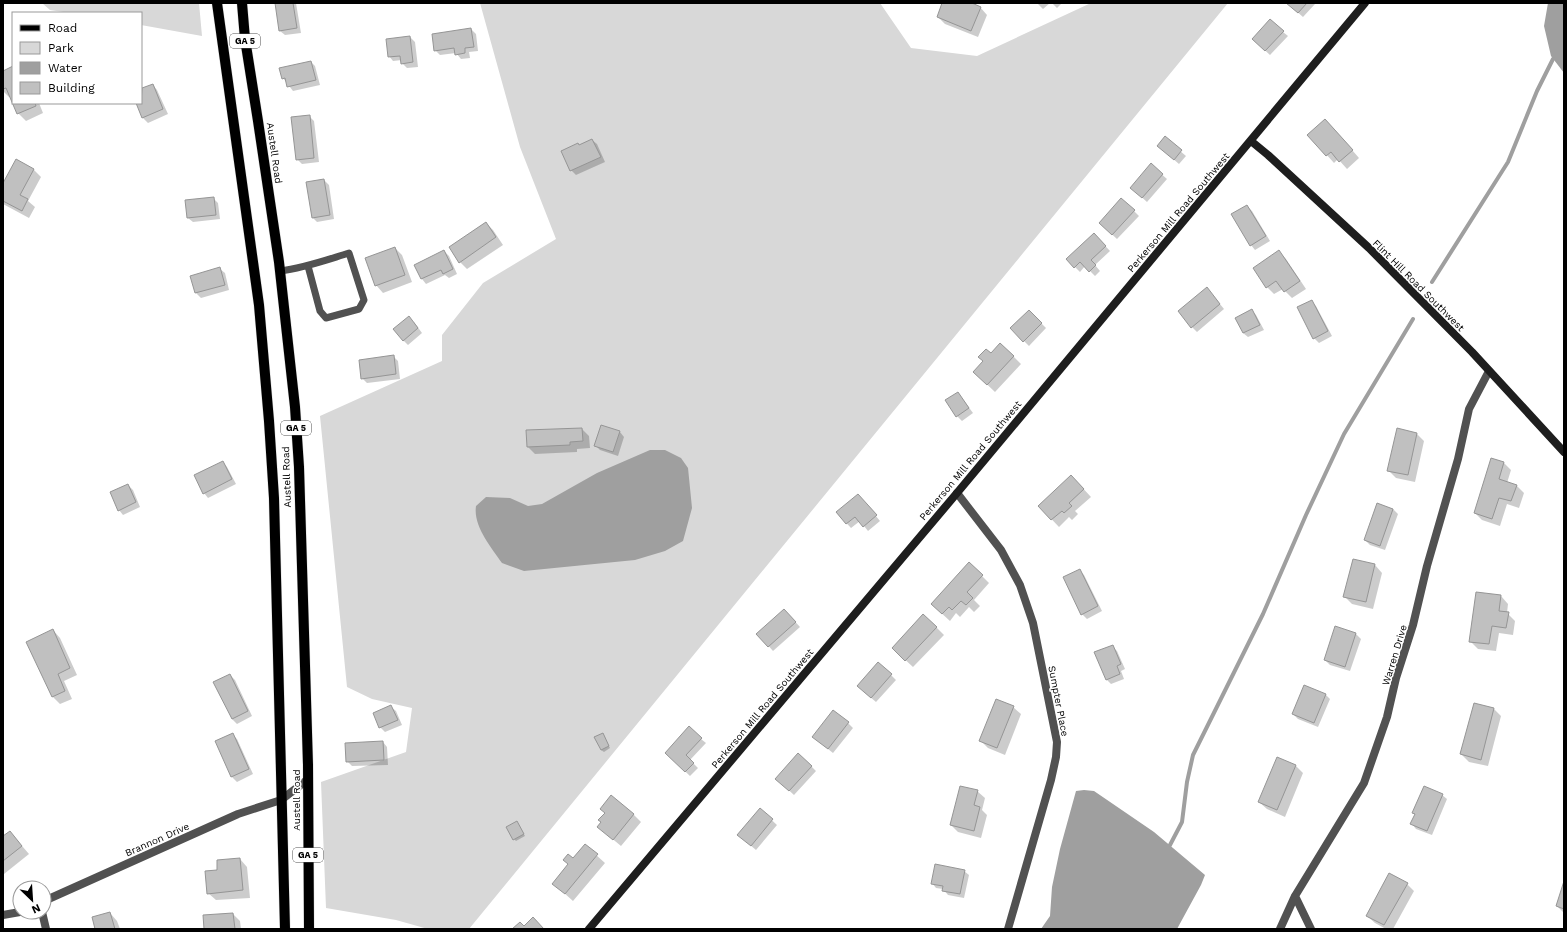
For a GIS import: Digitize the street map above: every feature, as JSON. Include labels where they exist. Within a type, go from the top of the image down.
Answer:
[{"type":"main road","name":"Austell Road","points":[[217,3],[258,298],[269,421],[274,498],[285,929]]},
{"type":"main road","name":"Austell Road","points":[[242,3],[244,39],[258,121],[280,270],[295,407],[299,467],[307,780],[309,929]]},
{"type":"street","name":"Perkerson Mill Road Southwest","points":[[589,929],[957,493],[1365,3]]},
{"type":"street","name":"Flint Hill Road Southwest","points":[[1251,141],[1369,248],[1489,371],[1564,452]]},
{"type":"street","name":"Warren Drive","points":[[1280,929],[1295,896],[1364,783],[1387,717],[1396,678],[1413,625],[1427,566],[1458,459],[1469,410],[1489,371]]},
{"type":"street","name":"Sumpter Place","points":[[957,493],[1001,550],[1020,585],[1033,623],[1057,742],[1056,757],[1051,780],[1008,929]]},
{"type":"street","name":"Brannon Drive","points":[[52,897],[238,814],[281,800],[307,780]]},
{"type":"street","points":[[1295,896],[1311,929]]},
{"type":"lane","points":[[280,270],[298,269],[349,253],[364,300],[359,309],[326,318],[320,311],[308,266]]},
{"type":"green space","points":[[42,3],[199,3],[202,36],[142,25],[142,12],[63,12],[50,10]]},
{"type":"green space","points":[[480,3],[880,3],[911,48],[977,56],[1091,3],[1228,3],[469,929],[428,929],[396,920],[326,908],[321,782],[406,752],[412,708],[372,699],[347,687],[320,416],[442,361],[442,335],[483,283],[556,239],[520,147]]},
{"type":"water","points":[[1548,3],[1564,3],[1564,73],[1551,56],[1544,26]]},
{"type":"water","points":[[650,450],[665,450],[681,458],[688,468],[692,508],[683,541],[665,551],[635,560],[524,571],[502,563],[480,529],[477,521],[476,506],[486,497],[510,498],[528,506],[542,504],[597,473]]},
{"type":"water","points":[[1076,791],[1094,791],[1154,832],[1205,875],[1177,929],[1041,929],[1050,916],[1052,887],[1060,849]]},
{"type":"building","points":[[275,3],[293,3],[297,28],[279,31]]},
{"type":"building","points":[[942,3],[972,3],[981,7],[971,31],[937,17]]},
{"type":"building","points":[[1286,3],[1307,3],[1298,13]]},
{"type":"building","points":[[1270,19],[1284,31],[1265,51],[1252,39]]},
{"type":"building","points":[[471,28],[474,47],[465,48],[465,53],[455,55],[454,48],[434,51],[432,34]]},
{"type":"building","points":[[410,36],[413,62],[401,64],[400,56],[388,57],[386,39]]},
{"type":"building","points":[[311,61],[316,80],[287,87],[285,78],[282,79],[279,68]]},
{"type":"building","points":[[12,66],[12,102],[6,88],[3,89],[3,71]]},
{"type":"building","points":[[153,84],[163,109],[142,118],[136,104],[142,104],[142,88]]},
{"type":"building","points":[[13,104],[35,104],[36,106],[17,114]]},
{"type":"building","points":[[310,115],[314,158],[296,160],[291,117]]},
{"type":"building","points":[[1325,119],[1353,150],[1339,162],[1331,152],[1326,156],[1307,135]]},
{"type":"building","points":[[1165,136],[1182,150],[1174,160],[1157,146]]},
{"type":"building","points":[[592,139],[601,157],[570,171],[561,151],[578,143],[579,145]]},
{"type":"building","points":[[16,159],[34,169],[20,195],[28,199],[22,211],[3,201],[3,183]]},
{"type":"building","points":[[1151,163],[1163,174],[1142,198],[1130,188]]},
{"type":"building","points":[[324,179],[330,215],[312,218],[306,182]]},
{"type":"building","points":[[214,197],[216,215],[187,218],[185,200]]},
{"type":"building","points":[[1121,198],[1135,210],[1112,235],[1099,223]]},
{"type":"building","points":[[1247,205],[1266,236],[1250,246],[1231,214]]},
{"type":"building","points":[[486,222],[496,237],[459,263],[449,247]]},
{"type":"building","points":[[1094,233],[1106,246],[1091,260],[1096,265],[1089,272],[1080,262],[1074,268],[1066,259]]},
{"type":"building","points":[[395,247],[405,275],[375,286],[365,258]]},
{"type":"building","points":[[444,250],[453,269],[443,274],[441,270],[421,279],[414,265]]},
{"type":"building","points":[[1279,250],[1300,281],[1284,292],[1276,281],[1266,288],[1253,268]]},
{"type":"building","points":[[220,267],[225,285],[195,293],[190,276]]},
{"type":"building","points":[[1207,287],[1220,304],[1191,328],[1178,311]]},
{"type":"building","points":[[1312,300],[1328,331],[1313,339],[1297,307]]},
{"type":"building","points":[[1252,309],[1260,325],[1243,333],[1235,318]]},
{"type":"building","points":[[1029,310],[1042,323],[1023,342],[1010,328]]},
{"type":"building","points":[[409,316],[418,328],[403,341],[393,329]]},
{"type":"building","points":[[1000,343],[1014,356],[987,385],[973,372],[983,361],[978,357],[986,349],[991,353]]},
{"type":"building","points":[[394,355],[396,374],[361,379],[359,360]]},
{"type":"building","points":[[958,392],[969,408],[956,417],[945,400]]},
{"type":"building","points":[[601,425],[620,431],[613,452],[594,446]]},
{"type":"building","points":[[582,428],[583,441],[570,442],[570,445],[527,447],[526,430]]},
{"type":"building","points":[[1397,428],[1417,433],[1408,475],[1387,471]]},
{"type":"building","points":[[1491,458],[1504,462],[1499,479],[1517,485],[1511,501],[1499,498],[1492,519],[1474,513]]},
{"type":"building","points":[[223,461],[232,479],[203,494],[194,475]]},
{"type":"building","points":[[1071,475],[1084,489],[1069,503],[1072,506],[1064,513],[1062,511],[1051,520],[1038,506]]},
{"type":"building","points":[[128,484],[136,502],[118,511],[110,492]]},
{"type":"building","points":[[858,494],[877,515],[863,527],[855,517],[846,524],[836,512]]},
{"type":"building","points":[[1377,503],[1393,509],[1380,546],[1364,540]]},
{"type":"building","points":[[1353,559],[1375,564],[1366,602],[1343,597]]},
{"type":"building","points":[[969,562],[983,575],[967,592],[973,598],[966,605],[961,601],[952,610],[949,607],[942,614],[931,604]]},
{"type":"building","points":[[1080,569],[1098,606],[1081,615],[1063,577]]},
{"type":"building","points":[[1476,592],[1501,595],[1499,611],[1509,612],[1506,628],[1492,626],[1489,644],[1469,642]]},
{"type":"building","points":[[784,609],[796,622],[768,647],[756,634]]},
{"type":"building","points":[[923,614],[937,627],[905,661],[892,648]]},
{"type":"building","points":[[1335,626],[1356,633],[1345,667],[1324,660]]},
{"type":"building","points":[[53,629],[70,668],[58,674],[65,691],[52,697],[26,642]]},
{"type":"building","points":[[1113,645],[1121,664],[1117,666],[1120,674],[1106,680],[1094,652]]},
{"type":"building","points":[[878,662],[892,674],[871,698],[857,686]]},
{"type":"building","points":[[230,674],[248,711],[232,719],[213,682]]},
{"type":"building","points":[[1304,685],[1326,694],[1314,723],[1292,714]]},
{"type":"building","points":[[996,699],[1014,706],[997,748],[979,741]]},
{"type":"building","points":[[1474,703],[1494,708],[1481,760],[1460,754]]},
{"type":"building","points":[[391,705],[398,720],[379,728],[373,713]]},
{"type":"building","points":[[833,710],[849,722],[828,749],[812,737]]},
{"type":"building","points":[[689,726],[702,738],[686,755],[694,763],[685,772],[665,753]]},
{"type":"building","points":[[233,733],[249,769],[231,777],[215,741]]},
{"type":"building","points":[[603,733],[609,746],[601,750],[594,737]]},
{"type":"building","points":[[383,741],[384,760],[346,762],[345,743]]},
{"type":"building","points":[[798,753],[812,766],[789,791],[775,779]]},
{"type":"building","points":[[1277,757],[1296,765],[1277,810],[1258,802]]},
{"type":"building","points":[[960,786],[978,790],[974,805],[980,807],[974,831],[950,825]]},
{"type":"building","points":[[1424,786],[1443,794],[1427,831],[1410,824],[1415,814],[1412,813]]},
{"type":"building","points":[[611,795],[634,814],[613,840],[597,827],[601,822],[598,820],[605,813],[600,809]]},
{"type":"building","points":[[760,808],[773,819],[751,846],[737,835]]},
{"type":"building","points":[[517,821],[524,834],[513,840],[506,827]]},
{"type":"building","points":[[10,831],[22,846],[3,861],[3,836]]},
{"type":"building","points":[[585,844],[598,854],[565,894],[552,884],[568,864],[563,860],[568,854],[573,858]]},
{"type":"building","points":[[240,858],[243,890],[207,894],[205,871],[217,870],[217,860]]},
{"type":"building","points":[[935,864],[965,870],[960,894],[942,891],[943,886],[931,884]]},
{"type":"building","points":[[1389,873],[1408,883],[1384,925],[1366,916]]},
{"type":"building","points":[[1564,881],[1564,909],[1556,906]]},
{"type":"building","points":[[110,912],[115,929],[95,929],[92,917]]},
{"type":"building","points":[[233,913],[235,929],[204,929],[203,915]]},
{"type":"building","points":[[533,917],[544,929],[512,929],[520,922],[524,926]]},
{"type":"waterway","points":[[1432,282],[1508,162],[1537,91],[1553,59]]},
{"type":"waterway","points":[[1170,845],[1182,822],[1187,782],[1193,755],[1263,614],[1306,515],[1344,434],[1413,319]]}]
